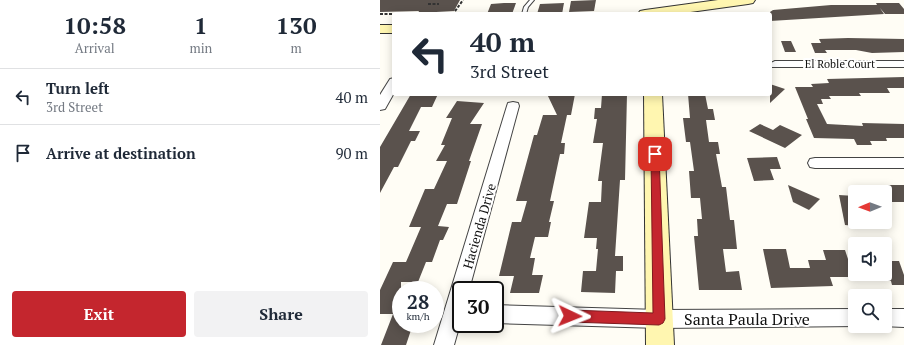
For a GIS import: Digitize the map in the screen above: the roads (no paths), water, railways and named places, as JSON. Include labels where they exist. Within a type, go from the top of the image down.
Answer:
[{"type":"street","points":[[650,10],[748,0]]},
{"type":"street","points":[[380,29],[392,29]]},
{"type":"street","name":"El Roble Court","points":[[775,65],[904,64]]},
{"type":"street","points":[[380,106],[392,85]]},
{"type":"street","points":[[653,96],[660,345]]},
{"type":"street","name":"Hacienda Drive","points":[[466,281],[513,106]]},
{"type":"street","points":[[815,163],[904,163]]},
{"type":"street","name":"Santa Paula Drive","points":[[504,314],[659,319],[848,318]]},
{"type":"street","points":[[892,318],[904,318]]},
{"type":"street","name":"Hacienda Drive","points":[[444,345],[452,326]]},
{"type":"lane","points":[[525,12],[526,7],[532,0]]}]
